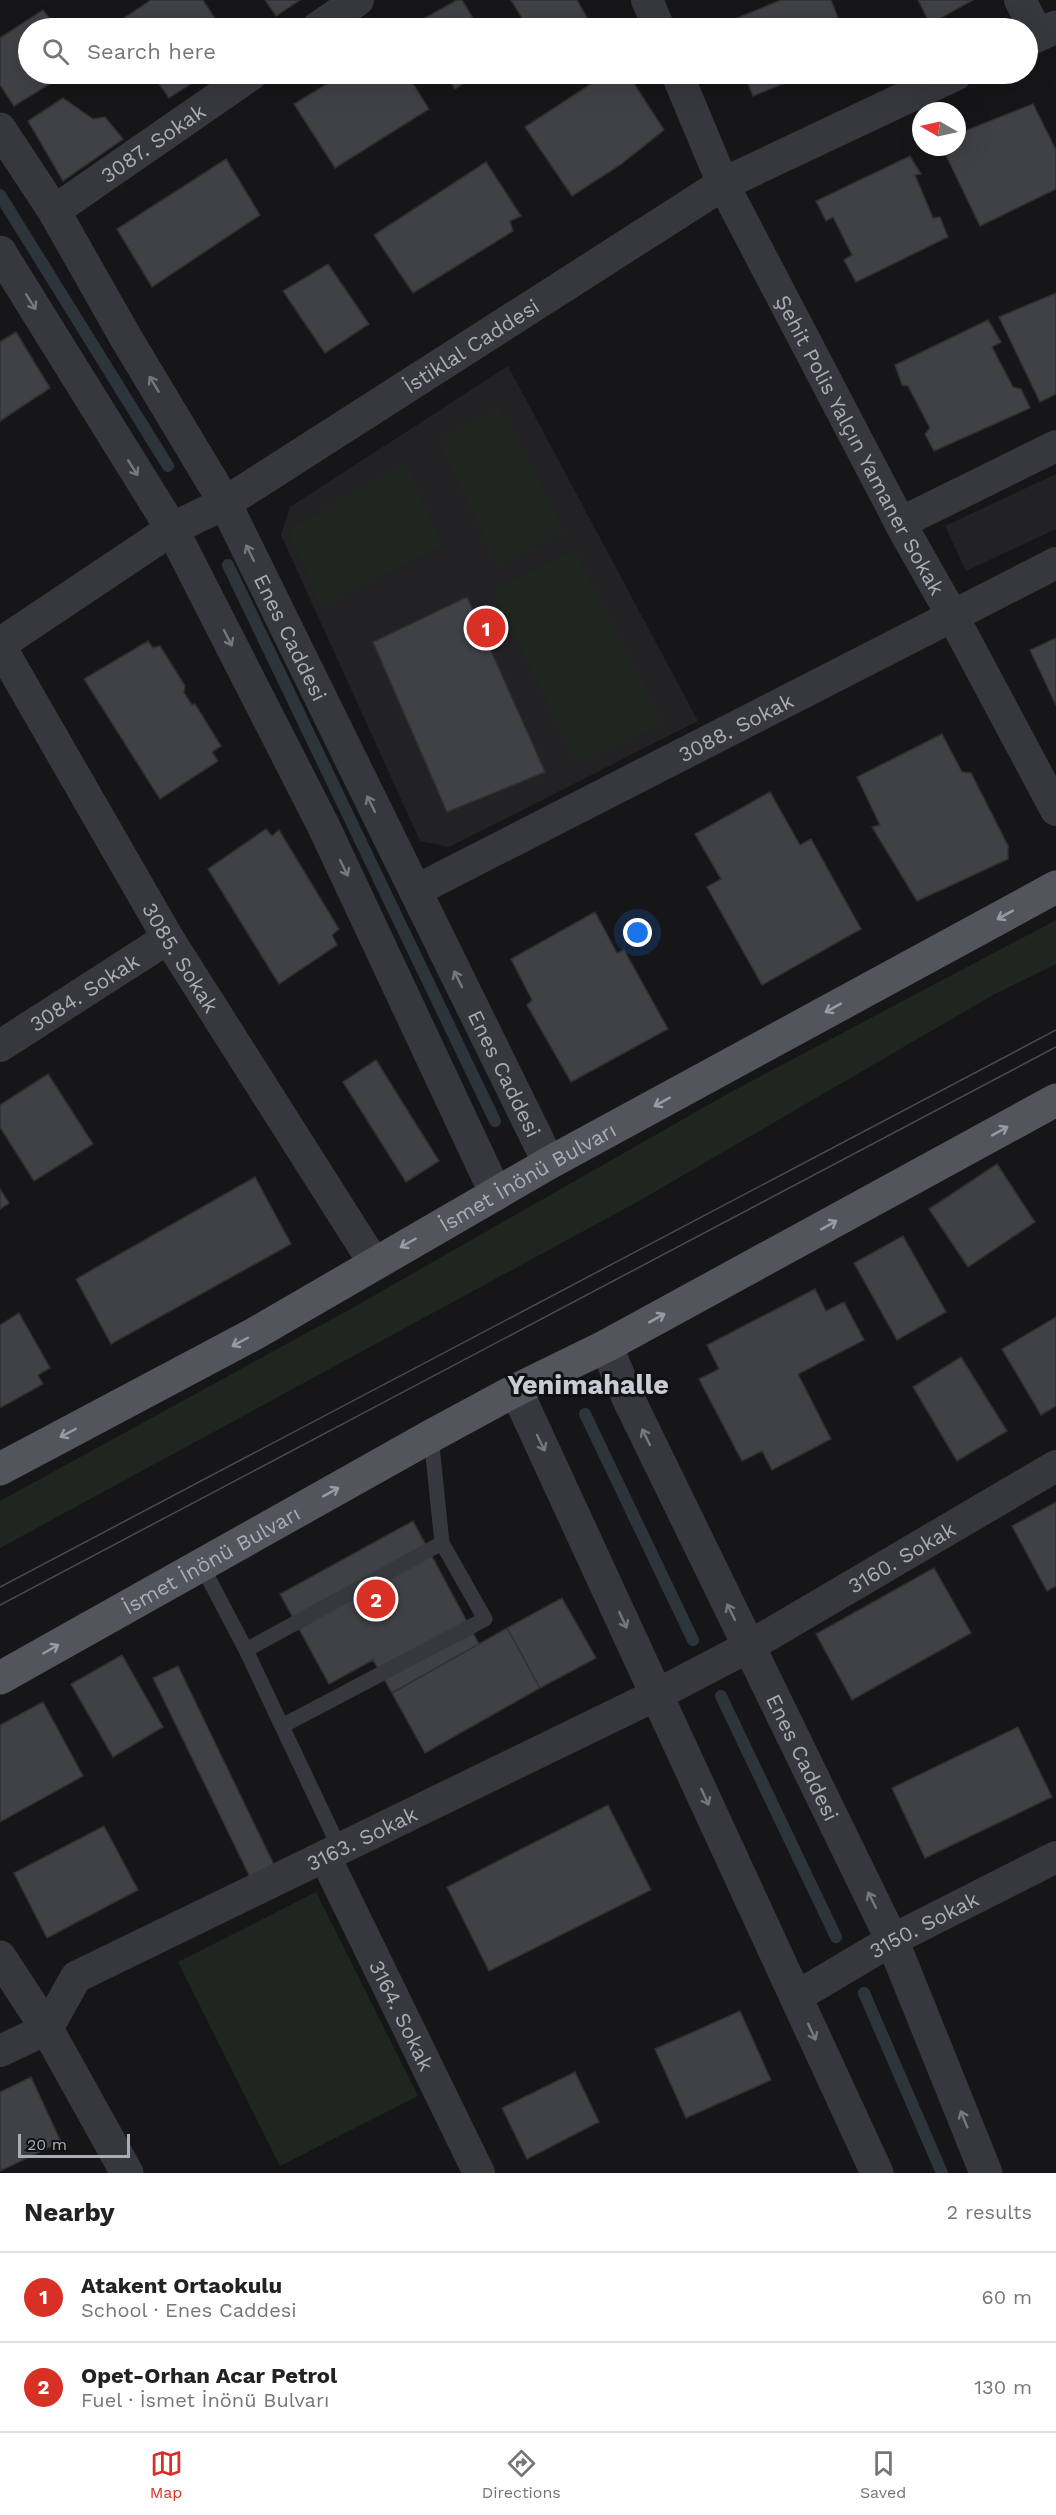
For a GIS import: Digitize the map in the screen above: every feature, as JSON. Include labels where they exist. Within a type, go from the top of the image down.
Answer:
[{"type":"main road","name":"İsmet İnönü Bulvarı","points":[[0,1469],[254,1334],[549,1163],[1056,887]]},
{"type":"main road","name":"İsmet İnönü Bulvarı","points":[[0,1678],[431,1436],[516,1390],[606,1346],[1056,1100]]},
{"type":"street","points":[[332,18],[358,0]]},
{"type":"street","points":[[647,0],[655,18]]},
{"type":"street","points":[[1020,0],[1031,18]]},
{"type":"street","name":"3087. Sokak","points":[[54,211],[238,84]]},
{"type":"street","name":"Şehit Polis Yalçın Yamaner Sokak","points":[[681,84],[723,184],[900,523],[1056,810]]},
{"type":"street","name":"İstiklal Caddesi","points":[[0,645],[171,529],[225,503],[723,184],[935,84]]},
{"type":"street","name":"Enes Caddesi","points":[[0,129],[54,211],[126,338],[225,503],[549,1163]]},
{"type":"street","points":[[0,252],[171,529],[323,825],[496,1194]]},
{"type":"street","points":[[900,523],[1056,446]]},
{"type":"street","name":"3088. Sokak","points":[[415,891],[1056,563]]},
{"type":"street","name":"3085. Sokak","points":[[0,645],[168,938],[374,1263]]},
{"type":"street","name":"3084. Sokak","points":[[0,1046],[168,938]]},
{"type":"street","name":"Enes Caddesi","points":[[606,1346],[628,1400],[892,1940],[986,2173]]},
{"type":"street","points":[[516,1390],[877,2173]]},
{"type":"street","name":"3160. Sokak","points":[[748,1647],[1056,1466]]},
{"type":"street","name":"3163. Sokak","points":[[47,2029],[76,1977],[658,1694],[748,1647]]},
{"type":"street","name":"3164. Sokak","points":[[332,1852],[479,2173]]},
{"type":"street","name":"3150. Sokak","points":[[796,1997],[892,1940],[1056,1857]]},
{"type":"street","points":[[0,1957],[47,2029],[128,2173]]},
{"type":"street","points":[[0,2051],[47,2029]]},
{"type":"lane","points":[[282,1726],[485,1619],[442,1543],[431,1436]]},
{"type":"lane","points":[[246,1650],[442,1543]]},
{"type":"lane","points":[[201,1564],[282,1726],[332,1852]]},
{"type":"shaded area","points":[[508,366],[698,721],[449,847],[420,841],[281,535],[290,507]]},
{"type":"shaded area","points":[[499,406],[564,531],[498,566],[438,441]]},
{"type":"shaded area","points":[[407,464],[442,546],[321,607],[288,530]]},
{"type":"shaded area","points":[[1056,474],[1056,529],[966,571],[945,526]]},
{"type":"shaded area","points":[[575,550],[664,724],[576,763],[493,591]]},
{"type":"shaded area","points":[[1056,920],[1056,964],[993,995],[639,1201],[0,1548],[0,1501],[356,1306],[729,1093]]},
{"type":"shaded area","points":[[316,1892],[418,2096],[280,2166],[178,1962]]},
{"type":"building","points":[[151,0],[203,0],[215,18],[124,18]]},
{"type":"building","points":[[265,0],[300,0],[276,16]]},
{"type":"building","points":[[457,0],[462,0],[473,18],[425,18]]},
{"type":"building","points":[[511,0],[577,0],[587,18],[522,18]]},
{"type":"building","points":[[781,0],[831,0],[838,18],[738,18]]},
{"type":"building","points":[[918,0],[973,0],[941,18],[927,18]]},
{"type":"building","points":[[43,10],[49,18],[31,18]]},
{"type":"building","points":[[18,26],[18,84],[50,84],[14,106],[0,85],[0,38]]},
{"type":"building","points":[[159,84],[191,84],[169,98]]},
{"type":"building","points":[[327,84],[413,84],[429,109],[335,168],[294,104]]},
{"type":"building","points":[[452,84],[463,84],[455,89]]},
{"type":"building","points":[[591,84],[634,84],[664,130],[620,165],[572,196],[525,127]]},
{"type":"building","points":[[748,84],[782,84],[753,96]]},
{"type":"building","points":[[63,98],[93,119],[105,117],[123,139],[63,181],[28,121]]},
{"type":"building","points":[[1033,104],[1056,150],[1056,189],[980,226],[946,156],[966,156],[966,130]]},
{"type":"building","points":[[910,156],[921,174],[915,175],[933,218],[940,217],[948,237],[856,282],[844,260],[852,255],[833,217],[826,221],[816,201]]},
{"type":"building","points":[[226,159],[260,215],[152,287],[117,229]]},
{"type":"building","points":[[486,162],[521,216],[510,221],[513,231],[413,293],[374,235]]},
{"type":"building","points":[[328,264],[369,324],[325,353],[283,291]]},
{"type":"building","points":[[1056,293],[1056,394],[1040,402],[999,317]]},
{"type":"building","points":[[988,320],[1001,342],[992,347],[1013,387],[1021,389],[1030,408],[934,451],[925,434],[930,428],[908,386],[902,385],[895,365]]},
{"type":"building","points":[[16,332],[50,388],[0,421],[0,342]]},
{"type":"building","points":[[467,597],[545,772],[447,812],[373,642]]},
{"type":"building","points":[[1056,638],[1056,705],[1030,650]]},
{"type":"building","points":[[148,641],[153,648],[160,646],[185,686],[184,693],[192,705],[195,704],[221,746],[212,752],[218,761],[160,799],[84,679]]},
{"type":"building","points":[[942,734],[962,772],[971,773],[1008,846],[1008,859],[917,901],[872,827],[880,825],[857,777]]},
{"type":"building","points":[[770,792],[800,845],[811,839],[861,929],[762,985],[707,887],[721,879],[695,834]]},
{"type":"building","points":[[266,829],[272,836],[279,830],[339,929],[332,935],[337,945],[279,984],[208,869]]},
{"type":"building","points":[[595,912],[617,953],[624,950],[668,1029],[571,1082],[527,1005],[532,1000],[511,959]]},
{"type":"building","points":[[376,1060],[439,1161],[406,1182],[343,1082]]},
{"type":"building","points":[[48,1074],[93,1144],[34,1181],[0,1127],[0,1105]]},
{"type":"building","points":[[997,1164],[1035,1222],[968,1267],[929,1209]]},
{"type":"building","points":[[255,1177],[291,1244],[111,1344],[76,1279]]},
{"type":"building","points":[[0,1189],[9,1203],[0,1209]]},
{"type":"building","points":[[903,1236],[946,1312],[897,1340],[854,1263]]},
{"type":"building","points":[[815,1289],[826,1311],[844,1302],[864,1340],[798,1374],[831,1439],[772,1470],[762,1451],[742,1461],[699,1379],[719,1369],[707,1345]]},
{"type":"building","points":[[19,1313],[50,1368],[38,1375],[43,1384],[0,1408],[0,1325]]},
{"type":"building","points":[[1056,1317],[1056,1406],[1041,1415],[1002,1349]]},
{"type":"building","points":[[961,1357],[1007,1431],[957,1461],[913,1387]]},
{"type":"building","points":[[1056,1502],[1056,1586],[1047,1591],[1012,1526]]},
{"type":"building","points":[[413,1521],[479,1644],[392,1693],[373,1660],[329,1684],[280,1594]]},
{"type":"building","points":[[934,1568],[971,1633],[852,1700],[816,1634]]},
{"type":"building","points":[[562,1598],[596,1658],[540,1688],[507,1628]]},
{"type":"building","points":[[507,1628],[540,1688],[425,1753],[392,1693]]},
{"type":"building","points":[[122,1655],[163,1727],[113,1757],[71,1684]]},
{"type":"building","points":[[178,1666],[275,1867],[251,1879],[153,1678]]},
{"type":"building","points":[[43,1702],[83,1776],[0,1822],[0,1725]]},
{"type":"building","points":[[1018,1727],[1052,1797],[925,1858],[892,1788]]},
{"type":"building","points":[[608,1805],[651,1890],[489,1971],[447,1887]]},
{"type":"building","points":[[104,1826],[138,1890],[47,1938],[14,1873]]},
{"type":"building","points":[[740,2011],[771,2080],[686,2118],[655,2049]]},
{"type":"building","points":[[575,2072],[599,2122],[527,2159],[502,2108]]},
{"type":"building","points":[[31,2077],[61,2142],[0,2171],[0,2092]]},
{"type":"waterway","points":[[0,195],[168,466]]},
{"type":"waterway","points":[[228,565],[495,1121]]},
{"type":"waterway","points":[[585,1414],[693,1640]]},
{"type":"waterway","points":[[721,1696],[836,1937]]},
{"type":"waterway","points":[[864,1993],[942,2173]]},
{"type":"tram line","points":[[0,1587],[1056,1030]]},
{"type":"tram line","points":[[0,1605],[1056,1047]]},
{"type":"place","name":"Atakent Ortaokulu","points":[[486,628]]},
{"type":"place","name":"Opet-Orhan Acar Petrol","points":[[376,1599]]},
{"type":"district","name":"Yenimahalle","points":[[588,1385]]}]
